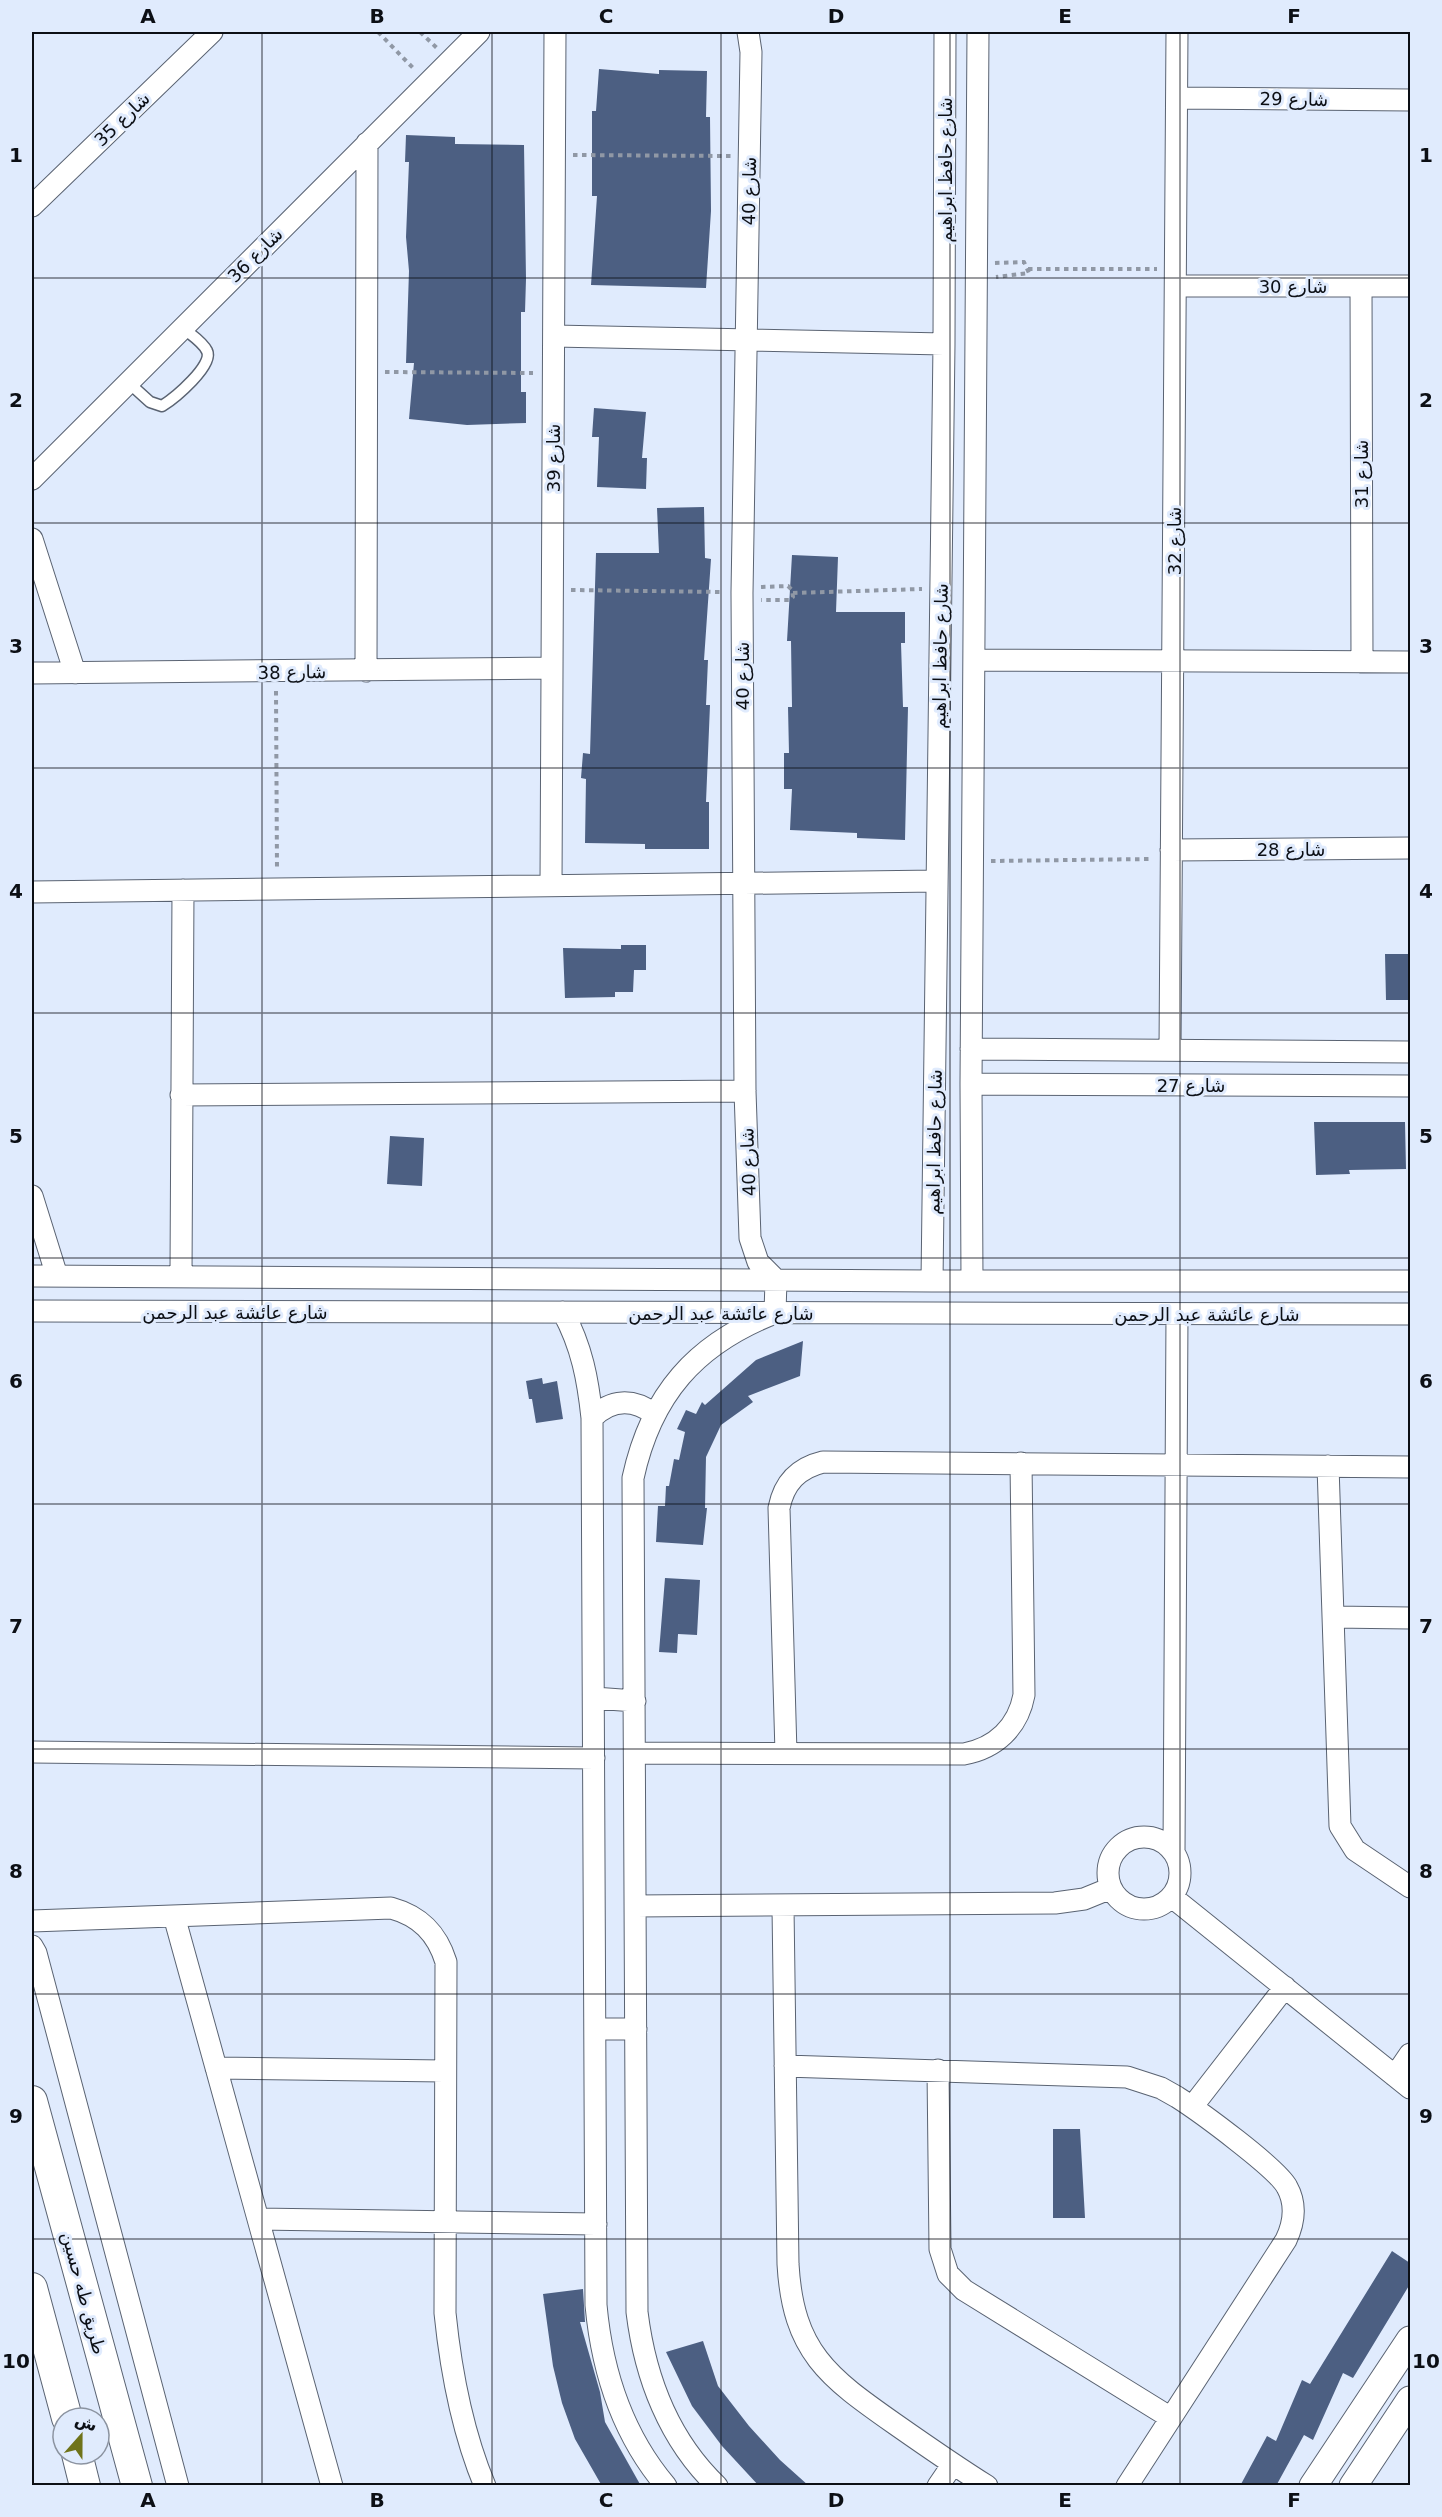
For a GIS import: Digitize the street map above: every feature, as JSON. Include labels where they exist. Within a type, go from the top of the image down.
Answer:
[{"type":"main road","name":"طريق طه حسين","points":[[32,2101],[137,2486]]},
{"type":"main road","points":[[32,2288],[64,2406]]},
{"type":"main road","points":[[80,2466],[85,2486]]},
{"type":"street","name":"شارع 35","points":[[32,206],[212,32]]},
{"type":"street","name":"شارع 36","points":[[32,478],[479,32]]},
{"type":"street","name":"شارع 39","points":[[551,885],[555,32]]},
{"type":"street","name":"شارع 40","points":[[748,32],[751,52],[742,594],[745,1091],[750,1238],[758,1262],[776,1280]]},
{"type":"street","name":"شارع حافظ ابراهيم","points":[[932,1281],[944,344],[945,32]]},
{"type":"street","name":"شارع حافظ ابراهيم","points":[[972,1281],[971,1049],[978,32]]},
{"type":"street","name":"شارع 32","points":[[1170,1050],[1177,32]]},
{"type":"street","name":"شارع 29","points":[[1177,98],[1410,100]]},
{"type":"street","points":[[366,143],[366,671]]},
{"type":"street","name":"شارع 30","points":[[1176,277],[1361,286],[1410,286]]},
{"type":"street","name":"شارع 31","points":[[1361,286],[1362,662]]},
{"type":"street","points":[[554,336],[944,344]]},
{"type":"street","points":[[32,539],[75,673]]},
{"type":"street","points":[[974,660],[1410,662]]},
{"type":"street","name":"شارع 38","points":[[32,673],[552,668]]},
{"type":"street","name":"شارع 28","points":[[1171,854],[1410,848]]},
{"type":"street","points":[[32,892],[744,881],[937,881]]},
{"type":"street","points":[[181,1275],[183,890]]},
{"type":"street","name":"شارع 27","points":[[971,1049],[1410,1052]]},
{"type":"street","name":"شارع 27","points":[[971,1084],[1410,1086]]},
{"type":"street","points":[[182,1095],[745,1091]]},
{"type":"street","points":[[32,1196],[57,1276]]},
{"type":"street","name":"شارع عائشة عبد الرحمن","points":[[32,1276],[1410,1281]]},
{"type":"street","points":[[477,1278],[480,1312]]},
{"type":"street","points":[[717,2486],[697,2464],[671,2424],[651,2382],[637,2313],[633,1478],[645,1435],[654,1414],[679,1377],[703,1353],[730,1333],[775,1313],[776,1280]]},
{"type":"street","points":[[1315,1281],[1315,1314]]},
{"type":"street","name":"شارع عائشة عبد الرحمن","points":[[32,1311],[1410,1314]]},
{"type":"street","points":[[563,1312],[573,1330],[586,1370],[592,1418],[596,2224],[599,2332],[611,2386],[633,2437],[666,2486]]},
{"type":"street","points":[[1174,1853],[1178,1314]]},
{"type":"street","points":[[592,1418],[607,1406],[627,1402],[646,1408],[654,1414]]},
{"type":"street","points":[[786,1753],[779,1508],[790,1481],[804,1468],[823,1462],[1410,1467]]},
{"type":"street","points":[[635,1753],[964,1754],[986,1748],[1012,1727],[1023,1695],[1021,1463]]},
{"type":"street","points":[[1328,1466],[1340,1826],[1355,1850],[1410,1887]]},
{"type":"street","points":[[1332,1617],[1410,1618]]},
{"type":"street","points":[[594,1698],[635,1701]]},
{"type":"street","points":[[32,1752],[594,1758]]},
{"type":"street","points":[[1148,1837],[1163,1842],[1174,1853],[1180,1867],[1179,1883],[1172,1897],[1161,1906],[1147,1910],[1132,1908],[1120,1900],[1111,1888],[1107,1874],[1120,1846],[1133,1839],[1148,1837]]},
{"type":"street","points":[[635,1906],[783,1907],[1063,1902],[1084,1899],[1111,1888]]},
{"type":"street","points":[[1172,1897],[1403,2082],[1410,2054]]},
{"type":"street","points":[[783,1907],[788,2264],[793,2307],[800,2327],[809,2346],[836,2381],[853,2396],[987,2486]]},
{"type":"street","points":[[32,1921],[391,1908],[417,1918],[436,1938],[446,1962],[443,2276],[448,2349],[464,2425],[485,2486]]},
{"type":"street","points":[[174,1916],[332,2486]]},
{"type":"street","points":[[32,1946],[36,1953],[178,2486]]},
{"type":"street","points":[[1192,2106],[1285,1987]]},
{"type":"street","points":[[595,2028],[636,2030]]},
{"type":"street","points":[[785,2066],[1110,2075],[1153,2085],[1192,2106],[1281,2178],[1291,2195],[1294,2217],[1286,2240],[1127,2486]]},
{"type":"street","points":[[216,2068],[444,2071]]},
{"type":"street","points":[[938,2070],[940,2249],[948,2274],[964,2290],[1171,2418]]},
{"type":"street","points":[[258,2219],[596,2224]]},
{"type":"street","points":[[1313,2486],[1410,2340]]},
{"type":"street","points":[[1353,2486],[1410,2400]]},
{"type":"street","points":[[938,2486],[953,2464]]},
{"type":"lane","points":[[129,383],[156,406],[162,406],[206,366],[209,354],[206,348],[183,328]]},
{"type":"path","points":[[378,32],[428,82]]},
{"type":"path","points":[[554,155],[749,156]]},
{"type":"path","points":[[1024,262],[1028,269],[1026,276],[976,271],[1024,262]]},
{"type":"path","points":[[1028,269],[1176,277]]},
{"type":"path","points":[[366,372],[553,373]]},
{"type":"path","points":[[742,594],[788,586],[793,593]]},
{"type":"path","points":[[793,593],[941,588]]},
{"type":"path","points":[[552,590],[742,594],[789,600],[793,593]]},
{"type":"path","points":[[276,672],[277,889]]},
{"type":"path","points":[[972,861],[1171,854]]},
{"type":"building","points":[[599,69],[659,74],[659,70],[707,71],[706,117],[710,117],[711,211],[706,288],[591,285],[597,196],[592,196],[592,111],[596,111]]},
{"type":"building","points":[[406,135],[455,137],[455,144],[524,145],[526,279],[525,312],[521,312],[521,392],[526,392],[526,423],[467,425],[409,419],[414,363],[406,363],[409,271],[406,237],[409,162],[405,162]]},
{"type":"building","points":[[594,408],[646,412],[642,458],[647,458],[646,489],[597,487],[599,437],[592,437]]},
{"type":"building","points":[[704,507],[705,558],[711,559],[704,660],[708,660],[706,705],[710,705],[706,802],[709,802],[709,849],[645,849],[645,844],[585,843],[586,779],[581,778],[583,753],[590,754],[596,553],[659,553],[657,508]]},
{"type":"building","points":[[792,555],[838,557],[836,612],[905,612],[905,643],[901,643],[903,707],[908,707],[905,840],[857,838],[857,833],[790,830],[792,789],[784,789],[784,753],[789,753],[788,707],[792,707],[791,641],[787,641]]},
{"type":"building","points":[[621,945],[646,945],[646,970],[634,970],[633,992],[615,992],[615,997],[565,998],[563,948],[621,949]]},
{"type":"building","points":[[1385,954],[1410,954],[1410,1000],[1386,1000]]},
{"type":"building","points":[[1314,1122],[1405,1122],[1406,1169],[1349,1170],[1350,1174],[1316,1175]]},
{"type":"building","points":[[390,1136],[424,1138],[422,1186],[387,1184]]},
{"type":"building","points":[[803,1341],[800,1376],[748,1396],[753,1402],[721,1425],[706,1457],[705,1508],[707,1508],[703,1545],[656,1542],[658,1506],[665,1506],[666,1486],[669,1486],[674,1459],[679,1460],[685,1432],[677,1429],[686,1410],[696,1414],[702,1402],[705,1405],[756,1360]]},
{"type":"building","points":[[542,1378],[543,1384],[557,1381],[563,1419],[536,1423],[526,1381]]},
{"type":"building","points":[[665,1578],[700,1580],[697,1635],[678,1634],[677,1653],[659,1652]]},
{"type":"building","points":[[1053,2129],[1080,2129],[1085,2218],[1053,2218]]},
{"type":"building","points":[[1392,2251],[1410,2263],[1410,2284],[1353,2378],[1343,2373],[1313,2440],[1304,2435],[1276,2486],[1240,2486],[1267,2436],[1276,2441],[1302,2380],[1310,2384]]},
{"type":"building","points":[[583,2289],[585,2322],[580,2322],[600,2392],[605,2422],[641,2486],[602,2486],[575,2439],[562,2403],[553,2366],[543,2294]]},
{"type":"building","points":[[703,2341],[718,2386],[749,2426],[780,2460],[809,2486],[759,2486],[722,2446],[692,2406],[666,2352]]}]
